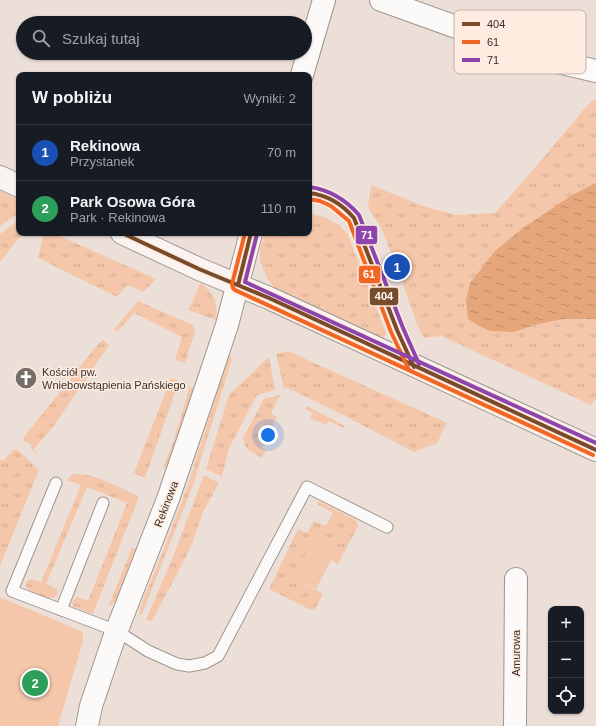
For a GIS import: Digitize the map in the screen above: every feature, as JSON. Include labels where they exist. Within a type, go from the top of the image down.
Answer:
[{"type":"main road","points":[[0,177],[16,185]]},
{"type":"main road","points":[[128,236],[596,450]]},
{"type":"street","points":[[312,41],[324,0]]},
{"type":"street","points":[[381,0],[454,26]]},
{"type":"street","points":[[303,72],[306,60]]},
{"type":"street","points":[[586,69],[596,71]]},
{"type":"street","name":"Rekinowa","points":[[87,726],[91,706],[117,631],[168,499],[226,329],[250,236]]},
{"type":"street","name":"Amurowa","points":[[515,726],[516,579]]},
{"type":"lane","points":[[312,194],[325,197],[338,203],[354,218],[397,330],[414,367]]},
{"type":"lane","points":[[56,483],[12,591],[117,631],[148,651],[177,664],[189,666],[205,663],[218,656],[307,487],[387,527]]},
{"type":"lane","points":[[61,610],[103,502]]},
{"type":"green space","points":[[592,100],[596,100],[596,399],[591,405],[441,336],[424,338],[417,324],[397,267],[381,228],[368,207],[371,185],[426,207],[456,215],[495,213]]},
{"type":"green space","points":[[0,191],[16,199],[16,215],[0,226]]},
{"type":"green space","points":[[312,214],[331,220],[341,227],[348,235],[386,334],[383,338],[280,292],[267,278],[260,261],[260,248],[264,236],[312,236]]},
{"type":"green space","points":[[16,222],[16,236],[21,236],[0,262],[0,234]]},
{"type":"green space","points":[[43,236],[60,236],[156,279],[144,292],[127,285],[117,297],[38,258]]},
{"type":"green space","points":[[201,283],[214,299],[216,304],[216,320],[188,310]]},
{"type":"green space","points":[[138,301],[193,325],[195,331],[185,363],[175,360],[182,337],[134,313],[117,332],[114,329]]},
{"type":"green space","points":[[103,340],[109,345],[53,427],[34,449],[35,453],[31,448],[32,445],[24,442],[24,437],[98,344]]},
{"type":"green space","points":[[288,351],[447,423],[437,443],[414,452],[288,388],[284,389],[276,354]]},
{"type":"green space","points":[[229,355],[232,359],[192,488],[142,614],[140,615],[140,608],[188,485]]},
{"type":"green space","points":[[269,357],[275,390],[257,395],[229,448],[222,477],[206,469],[228,398],[230,394]]},
{"type":"green space","points":[[171,378],[179,381],[145,478],[134,473]]},
{"type":"green space","points":[[190,386],[194,390],[170,470],[163,467],[173,443]]},
{"type":"green space","points":[[280,395],[271,413],[277,417],[262,448],[266,450],[262,458],[246,448],[243,438],[264,399]]},
{"type":"green space","points":[[307,406],[345,426],[344,428],[329,421],[326,425],[310,418],[313,413],[305,409]]},
{"type":"green space","points":[[14,449],[18,450],[39,470],[0,566],[0,460],[4,460]]},
{"type":"green space","points":[[76,474],[92,476],[139,497],[93,613],[89,613],[74,607],[72,603],[77,597],[88,601],[127,503],[87,487],[46,584],[57,589],[57,595],[53,598],[39,596],[27,588],[26,583],[30,579],[41,582],[81,485],[67,480],[71,475]]},
{"type":"green space","points":[[204,475],[219,483],[203,512],[191,547],[152,621],[146,620],[173,557]]},
{"type":"green space","points":[[318,501],[356,520],[358,526],[338,564],[331,560],[334,549],[333,547],[297,579],[323,594],[315,609],[311,610],[269,589],[298,529],[307,533],[314,521],[326,526],[333,513],[317,504]]},
{"type":"green space","points":[[317,541],[327,543],[334,549],[331,560],[316,589],[295,577],[310,544]]},
{"type":"green space","points":[[132,547],[139,550],[118,600],[109,606]]},
{"type":"green space","points":[[0,597],[83,632],[83,641],[58,726],[0,726]]},
{"type":"water","points":[[596,183],[596,319],[563,319],[534,325],[514,332],[490,331],[468,319],[466,300],[470,283],[495,251],[523,228],[572,195]]},
{"type":"transit line","name":"71","points":[[312,187],[337,196],[359,215],[403,328],[419,364]]},
{"type":"transit line","name":"404","points":[[312,193],[334,201],[345,208],[354,218],[397,330],[414,367]]},
{"type":"transit line","name":"61","points":[[312,200],[331,206],[349,221],[391,332],[409,370]]},
{"type":"transit line","name":"404","points":[[128,236],[199,269],[269,298],[596,450]]},
{"type":"transit line","name":"61","points":[[244,236],[232,284],[235,290],[593,455]]},
{"type":"transit line","name":"404","points":[[238,285],[250,236]]},
{"type":"transit line","name":"71","points":[[256,236],[245,282],[596,443]]},
{"type":"place","name":"Rekinowa","points":[[397,267]]},
{"type":"place","name":"Kościół pw. Wniebowstąpienia Pańskiego","points":[[26,378]]},
{"type":"place","name":"Park Osowa Góra","points":[[35,683]]}]
